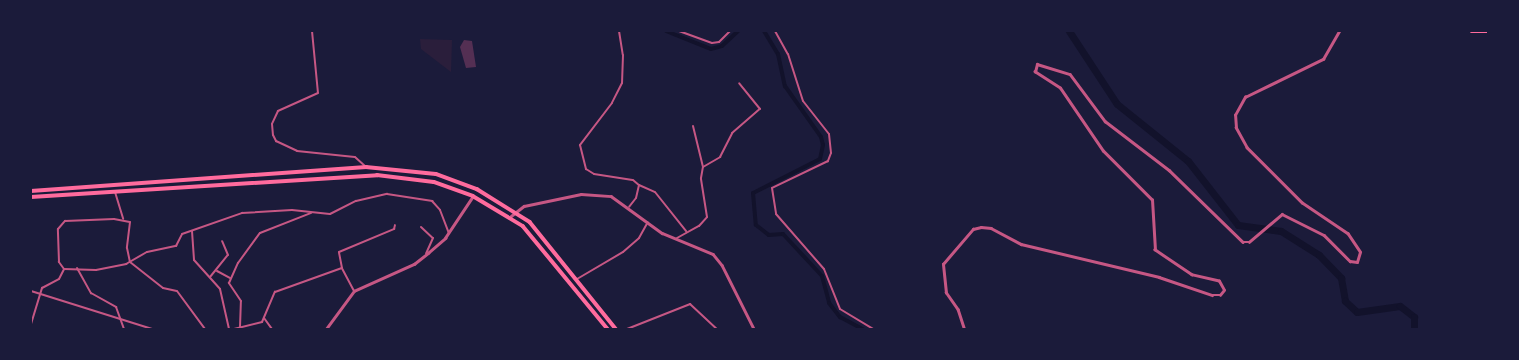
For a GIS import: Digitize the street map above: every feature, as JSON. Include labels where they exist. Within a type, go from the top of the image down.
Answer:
[{"type":"main road","points":[[1471,31],[1488,31]]},
{"type":"main road","points":[[31,191],[366,167],[436,174],[477,189],[516,210],[542,234],[616,329]]},
{"type":"main road","points":[[31,197],[377,175],[428,181],[473,196],[511,216],[538,241],[608,329]]},
{"type":"main road","points":[[179,180],[179,187]]},
{"type":"main road","points":[[97,186],[98,192]]},
{"type":"street","points":[[312,31],[318,93],[278,111],[272,124],[273,135],[283,146],[355,157],[366,167]]},
{"type":"street","points":[[619,31],[623,55],[622,84],[612,103],[580,145],[581,156],[586,169],[594,174],[633,180],[639,185],[655,192],[686,231]]},
{"type":"street","points":[[679,31],[712,43],[719,42],[730,31]]},
{"type":"street","points":[[775,31],[788,54],[803,100],[829,134],[831,153],[828,160],[772,188],[776,214],[824,269],[840,309],[873,329]]},
{"type":"street","points":[[964,329],[958,310],[946,293],[943,264],[973,229],[981,227],[991,228],[1021,244],[1159,277],[1212,294],[1220,295],[1224,290],[1219,281],[1192,275],[1157,253],[1152,239],[1155,211],[1152,200],[1103,151],[1060,88],[1035,72],[1036,64],[1070,74],[1105,121],[1169,170],[1243,242],[1249,242],[1274,219],[1282,214],[1300,221],[1333,241],[1350,261],[1357,262],[1360,257],[1348,234],[1302,203],[1247,148],[1236,128],[1235,114],[1240,101],[1318,62],[1333,46],[1340,31]]},
{"type":"street","points":[[703,166],[720,157],[732,132],[760,109],[739,83]]},
{"type":"street","points":[[677,238],[686,231],[699,226],[706,217],[701,178],[703,166],[693,126]]},
{"type":"street","points":[[629,207],[636,198],[639,185]]},
{"type":"street","points":[[114,191],[123,220]]},
{"type":"street","points":[[511,216],[516,210],[595,193],[611,196],[629,207],[648,222],[677,238],[706,250],[718,259],[754,329]]},
{"type":"street","points":[[64,269],[107,268],[130,262],[147,252],[175,247],[181,235],[242,213],[292,210],[330,214],[376,196],[426,199],[436,205],[449,232]]},
{"type":"street","points":[[326,329],[354,291],[425,256],[449,232],[473,196]]},
{"type":"street","points":[[240,327],[241,301],[230,285],[230,278],[260,233],[312,213]]},
{"type":"street","points":[[64,269],[59,262],[58,229],[62,223],[123,220],[130,222],[127,248],[130,262],[163,288],[177,291],[205,329]]},
{"type":"street","points":[[577,279],[623,252],[639,238],[648,222]]},
{"type":"street","points":[[354,291],[342,268],[340,250],[394,229],[395,225]]},
{"type":"street","points":[[421,227],[433,238],[425,256]]},
{"type":"street","points":[[192,231],[194,260],[210,277],[224,297],[229,329]]},
{"type":"street","points":[[210,277],[217,271],[228,255],[222,241]]},
{"type":"street","points":[[77,268],[86,288],[116,307],[124,329]]},
{"type":"street","points":[[234,329],[258,324],[264,318],[275,292],[342,268]]},
{"type":"street","points":[[31,324],[41,292],[46,284],[61,278],[64,269]]},
{"type":"street","points":[[217,271],[230,278]]},
{"type":"street","points":[[31,291],[41,292],[55,300],[119,317],[152,329]]},
{"type":"street","points":[[627,329],[690,304],[717,329]]},
{"type":"street","points":[[264,318],[272,329]]},
{"type":"shaded area","points":[[420,39],[452,40],[451,72],[421,49]]},
{"type":"building","points":[[464,40],[472,41],[476,67],[466,68],[460,47]]},
{"type":"waterway","points":[[666,31],[711,49],[722,46],[738,31]]},
{"type":"waterway","points":[[764,31],[778,54],[785,86],[821,137],[823,145],[820,159],[753,193],[756,225],[769,235],[783,234],[822,276],[829,303],[840,317],[863,329]]},
{"type":"waterway","points":[[1069,31],[1117,104],[1188,161],[1238,225],[1281,231],[1319,255],[1341,278],[1345,301],[1357,312],[1400,306],[1414,317],[1414,329]]}]
